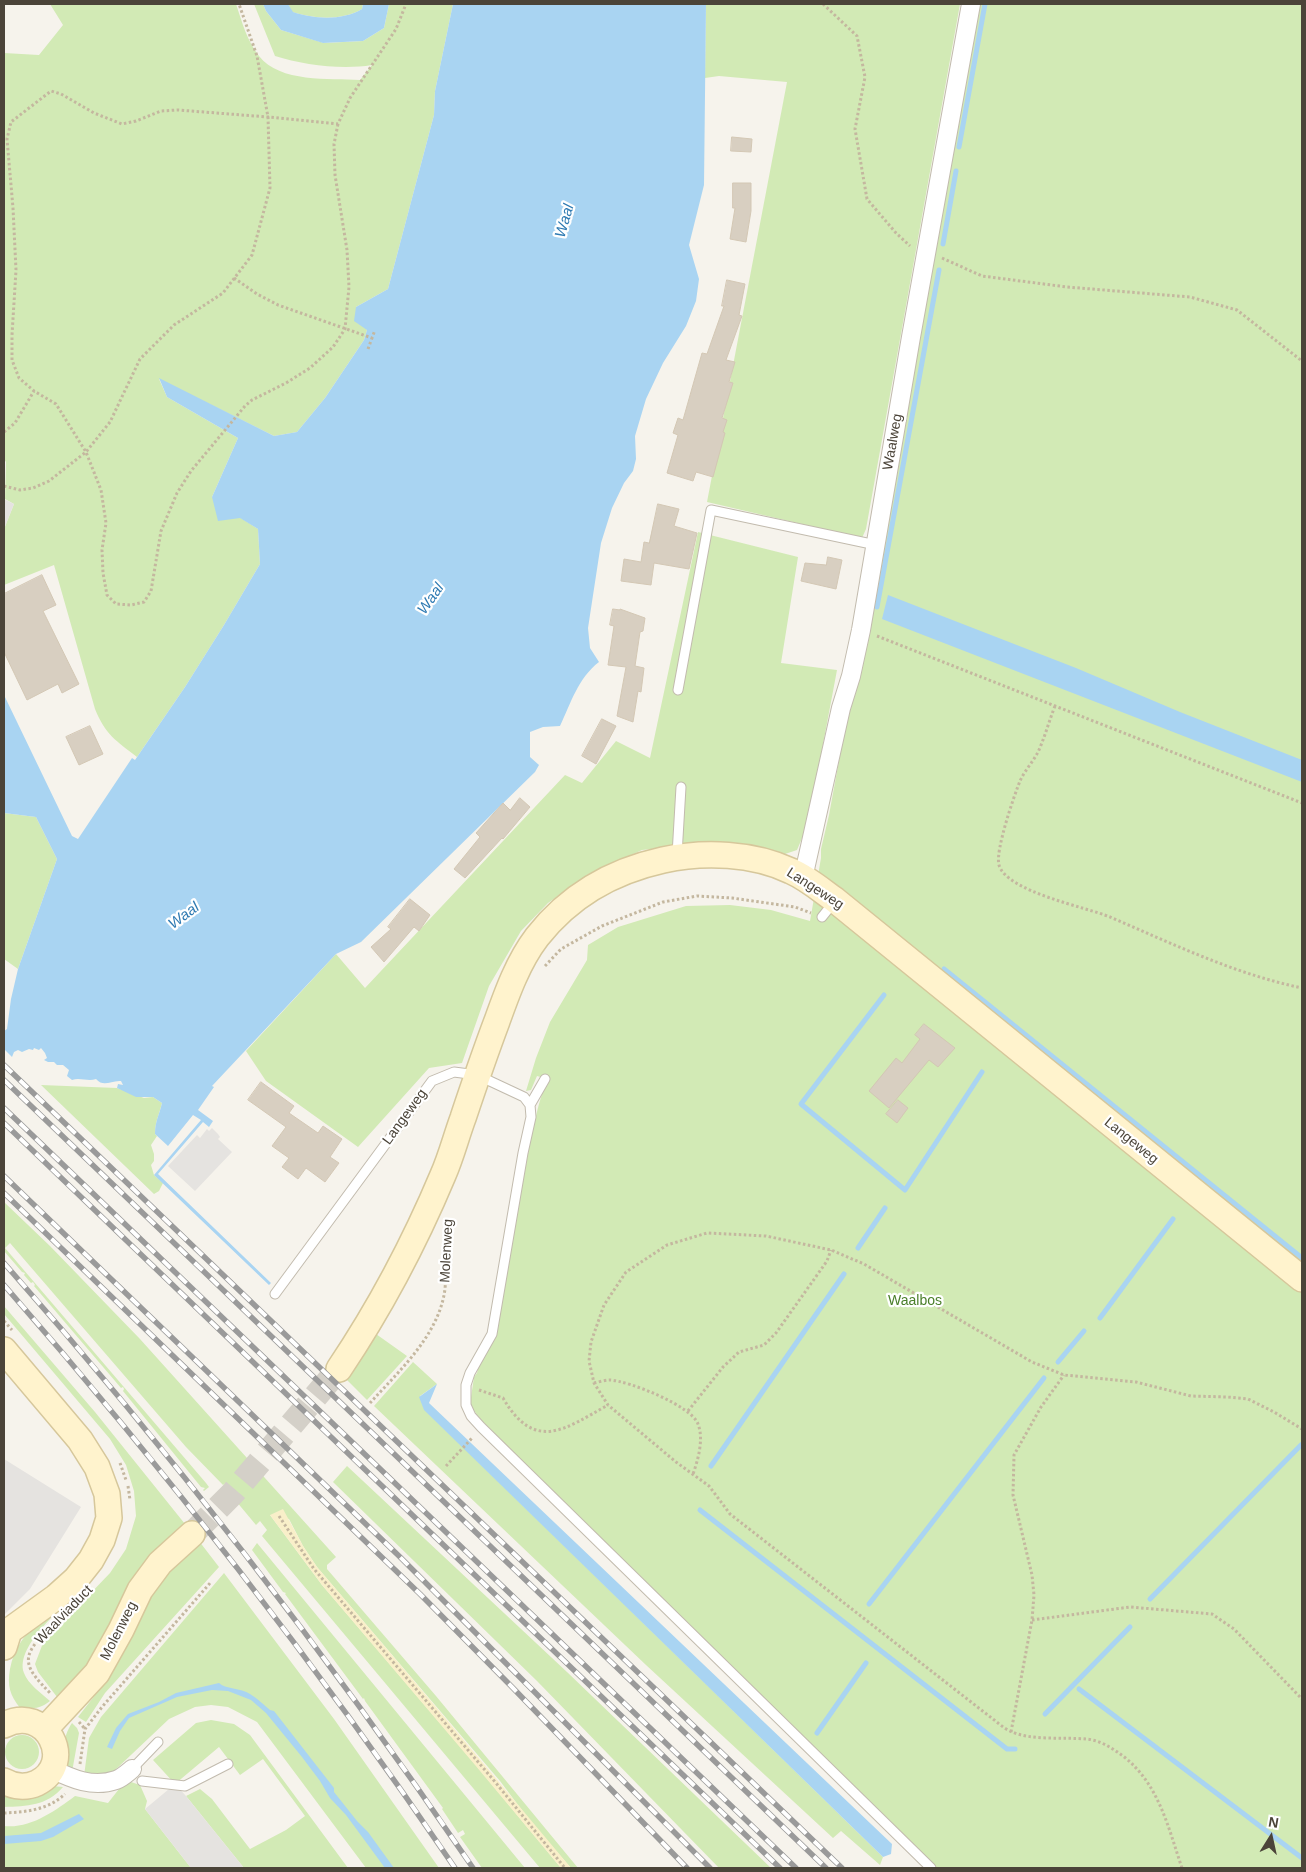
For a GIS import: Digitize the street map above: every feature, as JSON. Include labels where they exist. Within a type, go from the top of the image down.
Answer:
[{"type":"main road","name":"Langeweg","points":[[477,1075],[505,998],[521,963],[537,937],[562,910],[586,890],[614,876],[645,864],[676,857],[711,855],[744,858],[773,864],[803,878],[829,908],[1302,1279]]},
{"type":"main road","name":"Molenweg","points":[[339,1369],[367,1328],[414,1241],[444,1172],[477,1075]]},
{"type":"main road","name":"Waalviaduct","points":[[4,1647],[9,1631],[56,1597],[81,1573],[102,1540],[109,1518],[106,1494],[97,1467],[80,1440],[10,1343]]},
{"type":"main road","name":"Molenweg","points":[[44,1729],[97,1673],[121,1630],[140,1590],[160,1563],[192,1534]]},
{"type":"main road","points":[[4,1722],[26,1720],[39,1724],[53,1740],[55,1747],[52,1769],[40,1781],[33,1785],[16,1786],[4,1781]]},
{"type":"street","name":"Waalweg","points":[[803,878],[841,708],[851,676],[860,630],[971,4]]},
{"type":"street","points":[[52,1769],[74,1780],[99,1784],[137,1775]]},
{"type":"lane","points":[[678,690],[711,510],[876,546]]},
{"type":"lane","points":[[676,857],[681,787]]},
{"type":"lane","name":"Langeweg","points":[[275,1294],[432,1080],[454,1072],[477,1075]]},
{"type":"lane","points":[[477,1075],[524,1098],[530,1104]]},
{"type":"lane","points":[[545,1079],[530,1104],[531,1118],[522,1152],[492,1334],[470,1372],[466,1385],[466,1405],[481,1427],[931,1868]]},
{"type":"lane","points":[[158,1742],[137,1775],[185,1786],[228,1764]]},
{"type":"path","points":[[4,486],[20,490],[33,488],[49,481],[86,452],[110,422],[140,359],[174,326],[223,293],[252,255],[270,188],[268,117],[257,56],[239,4]]},
{"type":"path","points":[[338,124],[178,110],[161,111],[136,121],[122,124],[94,113],[61,94],[51,91],[11,122],[7,139],[16,270],[12,360],[19,378],[34,392],[56,404],[86,452],[101,490],[106,523],[102,550],[102,573],[106,595],[116,604],[131,605],[144,602],[152,591],[161,531],[177,493],[191,471],[245,406],[252,400],[286,383],[310,368],[333,347],[345,329],[349,287],[347,250],[335,175],[334,144],[338,124],[350,98],[396,29],[406,4]]},
{"type":"path","points":[[823,4],[857,36],[865,77],[855,129],[867,199],[910,246],[982,276],[1066,287],[1190,297],[1237,310],[1302,361]]},
{"type":"path","points":[[234,278],[256,294],[278,305],[372,338]]},
{"type":"path","points":[[368,349],[375,330]]},
{"type":"path","points":[[4,432],[15,423],[34,392]]},
{"type":"path","points":[[860,630],[1302,803]]},
{"type":"path","points":[[1055,706],[1038,753],[1020,782],[1002,840],[998,856],[999,866],[1004,874],[1017,883],[1056,901],[1108,916],[1151,936],[1260,977],[1302,988]]},
{"type":"path","name":"Langeweg","points":[[540,973],[561,950],[569,945],[602,926],[663,902],[697,896],[732,898],[795,907]]},
{"type":"path","name":"Molenweg","points":[[370,1403],[410,1359],[433,1327],[444,1292],[447,1268],[444,1245],[449,1213]]},
{"type":"path","points":[[1182,1868],[1167,1819],[1152,1786],[1134,1764],[1111,1746],[1088,1739],[1030,1736],[1011,1732],[730,1514],[710,1486],[676,1462],[608,1405],[594,1383],[589,1360],[591,1342],[604,1305],[626,1272],[667,1245],[707,1233],[766,1236],[831,1250],[864,1264],[1032,1362],[1064,1375],[1136,1382],[1191,1396],[1227,1396],[1248,1399],[1302,1429]]},
{"type":"path","points":[[688,1411],[723,1367],[739,1352],[764,1345],[776,1333],[831,1250]]},
{"type":"path","points":[[4,1321],[10,1343]]},
{"type":"path","points":[[1011,1732],[1032,1620],[1034,1596],[1032,1576],[1013,1495],[1014,1455],[1041,1406],[1064,1375]]},
{"type":"path","points":[[594,1383],[610,1380],[625,1384],[660,1395],[688,1411],[698,1423],[700,1439],[697,1462],[693,1474]]},
{"type":"path","points":[[466,1385],[503,1398],[511,1412],[522,1423],[538,1431],[553,1433],[571,1426],[608,1405]]},
{"type":"path","points":[[446,1466],[471,1438]]},
{"type":"path","points":[[117,1458],[122,1466],[130,1492],[130,1501]]},
{"type":"path","points":[[279,1516],[314,1569],[490,1776],[565,1868]]},
{"type":"path","points":[[74,1780],[78,1772],[85,1729],[211,1582]]},
{"type":"path","points":[[1032,1620],[1130,1607],[1212,1614],[1234,1629],[1302,1699]]},
{"type":"path","name":"Waalviaduct","points":[[46,1632],[31,1649],[29,1669],[85,1729]]},
{"type":"green space","points":[[50,4],[236,4],[251,44],[268,65],[292,75],[320,79],[360,80],[372,65],[348,67],[323,66],[275,56],[254,4],[263,4],[266,11],[281,30],[324,43],[363,41],[384,28],[389,4],[453,4],[435,91],[434,115],[388,289],[356,307],[367,330],[364,340],[325,398],[297,432],[274,436],[159,379],[167,397],[238,438],[212,497],[258,529],[260,564],[185,687],[137,757],[107,731],[95,709],[54,565],[4,585],[4,529],[14,504],[5,499],[6,462],[4,459],[4,53],[39,55],[63,25]]},
{"type":"green space","points":[[288,4],[363,4],[362,9],[354,13],[328,18],[292,12]]},
{"type":"green space","points":[[706,4],[960,4],[866,529],[862,538],[707,502],[787,82],[719,76],[705,78]]},
{"type":"green space","name":"Waalbos","points":[[978,4],[1302,4],[1302,1868],[936,1868],[491,1432],[470,1404],[474,1377],[477,1373],[517,1210],[535,1119],[547,1079],[537,1076],[531,1090],[526,1091],[550,1022],[587,960],[588,945],[618,927],[686,906],[730,905],[771,910],[810,921],[821,849],[829,815]]},
{"type":"green space","points":[[698,532],[798,557],[781,663],[837,670],[808,824],[797,850],[785,854],[698,844],[642,850],[587,875],[548,903],[521,931],[489,986],[462,1063],[429,1068],[358,1147],[266,1081],[246,1051],[336,954],[365,988],[565,775],[582,783],[616,741],[650,758]]},
{"type":"green space","points":[[4,813],[36,817],[57,859],[18,969],[4,959]]},
{"type":"green space","points":[[41,1085],[117,1088],[144,1098],[153,1097],[162,1103],[156,1126],[155,1134],[157,1136],[151,1145],[154,1154],[154,1161],[151,1165],[154,1175],[163,1183],[159,1191],[154,1194]]},
{"type":"green space","points":[[4,1202],[50,1246],[140,1339],[336,1557],[327,1565],[327,1569],[436,1696],[578,1868],[571,1868],[533,1825],[500,1781],[317,1567],[303,1546],[289,1519],[270,1515],[322,1585],[476,1765],[561,1868],[540,1868],[262,1536],[267,1530],[260,1521],[256,1525],[236,1501],[239,1498],[226,1483],[223,1485],[186,1447],[10,1243],[5,1248],[206,1483],[209,1487],[203,1490],[205,1488],[201,1487],[123,1391],[123,1387],[121,1388],[34,1286],[33,1282],[31,1283],[24,1275],[25,1273],[4,1251]]},
{"type":"green space","points":[[4,1306],[95,1412],[185,1524],[141,1569],[127,1589],[117,1610],[117,1615],[88,1667],[57,1697],[38,1672],[35,1664],[43,1643],[110,1573],[126,1549],[136,1516],[134,1491],[126,1465],[110,1439],[4,1314]]},
{"type":"green space","points":[[376,1334],[407,1356],[367,1400],[346,1379]]},
{"type":"green space","points":[[413,1362],[437,1384],[420,1396],[425,1410],[883,1857],[880,1865],[841,1831],[833,1838],[646,1665],[374,1406]]},
{"type":"green space","points":[[347,1466],[567,1672],[771,1868],[719,1868],[537,1681],[333,1482]]},
{"type":"green space","points":[[199,1541],[219,1567],[105,1693],[86,1722],[78,1717],[113,1672],[147,1599],[170,1571]]},
{"type":"green space","points":[[257,1543],[525,1868],[482,1868],[460,1837],[465,1834],[463,1830],[458,1833],[443,1808],[364,1698],[252,1550]]},
{"type":"green space","points":[[224,1573],[334,1719],[439,1868],[366,1868],[257,1722],[228,1707],[211,1705],[195,1707],[169,1719],[113,1772],[97,1778],[84,1776],[89,1738],[101,1717]]},
{"type":"green space","points":[[85,1585],[44,1625],[27,1650],[23,1662],[24,1673],[28,1681],[50,1701],[36,1708],[20,1708],[14,1699],[9,1685],[10,1669],[14,1655],[29,1631],[39,1621]]},
{"type":"green space","points":[[211,1720],[234,1724],[250,1735],[348,1868],[244,1868],[186,1796],[200,1789],[212,1799],[250,1849],[286,1830],[305,1816],[263,1759],[240,1775],[219,1747],[175,1784],[153,1760],[196,1723]]},
{"type":"green space","points":[[72,1723],[79,1733],[72,1772],[64,1754],[64,1741]]},
{"type":"green space","points":[[22,1735],[29,1736],[34,1740],[38,1745],[38,1759],[34,1764],[29,1768],[22,1769],[15,1768],[10,1764],[6,1759],[5,1752],[6,1745],[10,1740],[15,1736]]},
{"type":"green space","points":[[131,1782],[140,1785],[147,1801],[145,1809],[191,1868],[4,1868],[4,1826],[23,1825],[33,1822],[51,1813],[75,1796],[108,1803],[119,1789]]},
{"type":"green space","points":[[52,1786],[63,1787],[50,1798],[36,1804],[4,1807],[4,1793]]},
{"type":"sand","points":[[283,1509],[317,1567],[571,1868],[561,1868],[322,1585],[270,1515]]},
{"type":"shaded area","points":[[4,499],[14,504],[4,529]]},
{"type":"shaded area","points":[[212,1128],[220,1137],[218,1139],[232,1152],[195,1191],[168,1166],[197,1135],[200,1138],[207,1129],[209,1131]]},
{"type":"shaded area","points":[[4,1459],[81,1507],[30,1589],[4,1615]]},
{"type":"shaded area","points":[[175,1784],[244,1868],[191,1868],[145,1809]]},
{"type":"water","points":[[263,4],[288,4],[293,12],[328,18],[354,13],[362,9],[363,4],[389,4],[384,28],[363,41],[323,43],[281,30],[266,11]]},
{"type":"water","name":"Waal","points":[[453,4],[706,4],[704,185],[689,245],[699,279],[696,301],[686,326],[663,363],[646,399],[635,436],[636,459],[633,471],[624,483],[612,508],[601,543],[588,628],[590,648],[599,662],[580,683],[560,726],[543,727],[530,732],[530,757],[539,765],[535,772],[361,942],[336,954],[212,1086],[214,1087],[198,1110],[213,1121],[209,1127],[203,1122],[158,1174],[271,1283],[269,1285],[154,1175],[201,1120],[193,1115],[168,1146],[155,1134],[156,1122],[162,1103],[153,1097],[136,1097],[117,1088],[118,1084],[123,1085],[121,1081],[102,1083],[96,1079],[72,1080],[67,1076],[69,1070],[63,1065],[57,1065],[54,1062],[44,1060],[47,1058],[41,1048],[39,1050],[34,1048],[33,1050],[29,1049],[22,1052],[18,1050],[14,1052],[12,1057],[4,1049],[4,1031],[7,1029],[18,969],[57,859],[36,817],[4,813],[4,695],[72,836],[78,839],[132,758],[135,760],[185,687],[260,564],[258,529],[240,518],[218,521],[212,497],[238,438],[167,397],[159,378],[274,436],[297,432],[325,398],[364,340],[367,330],[354,321],[356,307],[388,289],[434,115],[435,91]]},
{"type":"water","points":[[888,595],[1076,668],[1180,712],[1302,760],[1302,782],[882,619]]},
{"type":"water","points":[[437,1384],[429,1403],[892,1844],[891,1854],[883,1857],[424,1410],[419,1397]]},
{"type":"water","points":[[219,1683],[246,1692],[274,1711],[334,1788],[334,1792],[368,1832],[394,1868],[385,1868],[346,1815],[330,1798],[302,1757],[266,1713],[251,1700],[228,1691],[212,1690],[177,1697],[129,1718],[120,1731],[112,1749],[107,1747],[116,1728],[128,1714],[176,1693]]},
{"type":"water","points":[[79,1814],[84,1819],[53,1837],[41,1841],[4,1844],[4,1836],[41,1833]]},
{"type":"building","points":[[732,137],[752,139],[751,152],[731,151]]},
{"type":"building","points":[[733,183],[751,183],[751,211],[746,242],[730,239],[735,208],[733,208]]},
{"type":"building","points":[[727,280],[745,284],[739,315],[742,316],[726,360],[735,362],[729,382],[733,383],[722,418],[727,420],[723,432],[725,433],[713,477],[696,472],[693,481],[667,473],[678,435],[673,433],[678,418],[683,420],[702,353],[707,354],[724,306],[722,306]]},
{"type":"building","points":[[658,504],[679,509],[674,526],[697,533],[689,569],[654,563],[651,585],[621,581],[624,559],[641,562],[644,542],[649,543]]},
{"type":"building","points":[[828,557],[842,560],[836,589],[801,581],[805,563],[826,565]]},
{"type":"building","points":[[42,575],[56,605],[43,611],[79,684],[62,693],[58,684],[27,700],[4,652],[4,594]]},
{"type":"building","points":[[613,609],[620,609],[645,618],[643,631],[640,632],[635,666],[644,668],[641,692],[638,691],[633,722],[617,716],[626,667],[608,665],[614,626],[610,625]]},
{"type":"building","points":[[602,719],[616,726],[596,764],[582,756]]},
{"type":"building","points":[[90,726],[103,754],[79,765],[66,737]]},
{"type":"building","points":[[520,798],[530,807],[503,839],[465,878],[454,869],[480,837],[476,833],[503,803],[510,810]]},
{"type":"building","points":[[410,899],[430,915],[419,931],[414,927],[384,962],[371,947],[391,929],[388,927]]},
{"type":"building","points":[[924,1024],[955,1048],[938,1067],[929,1060],[889,1108],[869,1091],[896,1058],[902,1063],[920,1039],[915,1035]]},
{"type":"building","points":[[261,1082],[294,1106],[289,1113],[318,1133],[323,1126],[342,1139],[330,1157],[339,1163],[325,1182],[306,1168],[298,1179],[282,1167],[289,1158],[272,1146],[286,1127],[248,1100]]},
{"type":"building","points":[[898,1100],[908,1108],[897,1123],[886,1114]]},
{"type":"waterway","points":[[959,147],[985,4]]},
{"type":"waterway","points":[[943,244],[956,171]]},
{"type":"waterway","points":[[877,607],[939,270]]},
{"type":"waterway","points":[[944,969],[1302,1258]]},
{"type":"waterway","points":[[884,995],[801,1104],[905,1190],[982,1072]]},
{"type":"waterway","points":[[858,1248],[885,1208]]},
{"type":"waterway","points":[[1100,1318],[1173,1219]]},
{"type":"waterway","points":[[711,1466],[844,1274]]},
{"type":"waterway","points":[[1058,1362],[1084,1331]]},
{"type":"waterway","points":[[869,1604],[1044,1378]]},
{"type":"waterway","points":[[1150,1599],[1301,1445]]},
{"type":"waterway","points":[[700,1510],[1007,1749],[1015,1749]]},
{"type":"waterway","points":[[1045,1714],[1130,1627]]},
{"type":"waterway","points":[[817,1733],[866,1663]]},
{"type":"waterway","points":[[1079,1689],[1302,1858]]},
{"type":"tunnel","points":[[192,1534],[233,1493],[339,1369]]},
{"type":"railway","points":[[4,1065],[842,1868]]},
{"type":"railway","points":[[4,1080],[826,1868]]},
{"type":"railway","points":[[4,1108],[796,1868]]},
{"type":"railway","points":[[4,1123],[780,1868]]},
{"type":"railway","points":[[4,1176],[399,1556],[710,1868]]},
{"type":"railway","points":[[4,1193],[420,1594],[687,1868]]},
{"type":"railway","points":[[4,1263],[128,1408],[248,1558],[363,1711],[473,1868]]},
{"type":"railway","points":[[4,1285],[182,1497],[349,1717],[455,1868]]}]
